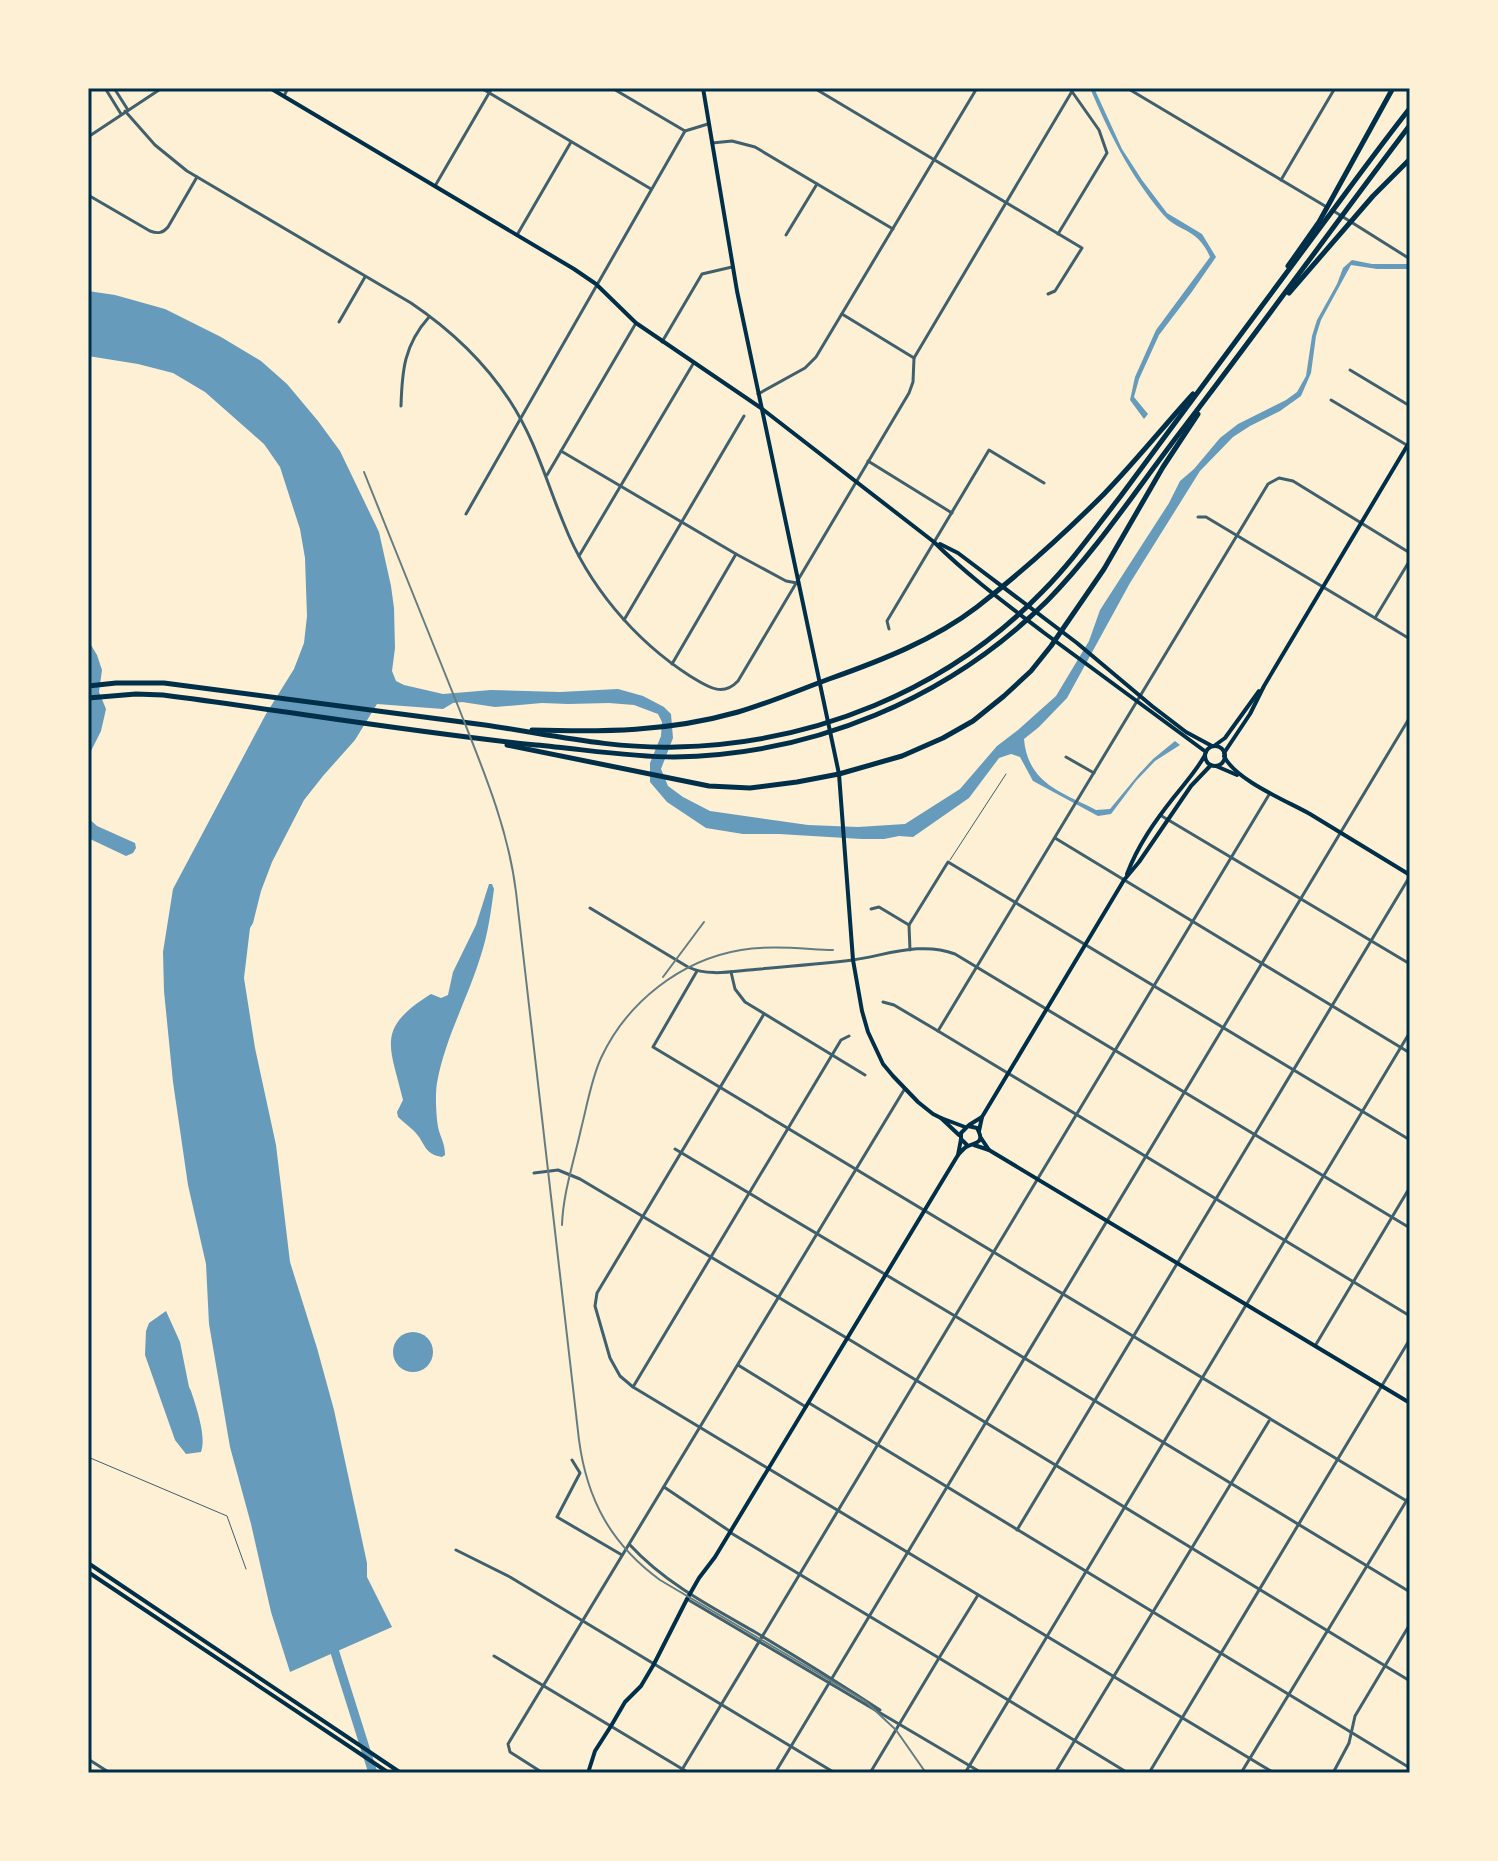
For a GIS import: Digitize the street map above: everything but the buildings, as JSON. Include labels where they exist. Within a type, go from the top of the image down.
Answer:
[{"type":"highway","points":[[1321,223],[1335,191],[1393,88]]},
{"type":"highway","points":[[88,686],[164,683],[550,736],[673,747],[746,742],[807,730],[895,697],[970,653],[1005,627],[1040,594],[1088,539],[1271,294],[1293,257],[1410,108]]},
{"type":"highway","points":[[88,698],[163,695],[475,738],[637,755],[706,756],[809,738],[855,724],[899,705],[977,660],[1048,599],[1213,391],[1410,125]]},
{"type":"highway","points":[[1270,314],[1362,208],[1410,159]]},
{"type":"highway","points":[[517,730],[609,732],[701,721],[765,704],[859,668],[930,636],[969,612],[1026,567],[1105,492],[1210,375]]},
{"type":"highway","points":[[475,738],[709,786],[750,788],[839,774],[902,756],[943,738],[988,710],[1031,671],[1104,569],[1163,467],[1213,391]]},
{"type":"main road","points":[[270,88],[596,284],[636,323],[761,408],[934,542],[993,594],[1113,685],[1139,698],[1186,732],[1220,748],[1228,764],[1270,793],[1306,811],[1410,875]]},
{"type":"main road","points":[[703,88],[732,267],[839,774],[853,960],[862,1011],[883,1064],[904,1089],[933,1114],[979,1131]]},
{"type":"main road","points":[[1124,880],[1191,786],[1212,765],[1220,764],[1409,444]]},
{"type":"main road","points":[[934,542],[958,553],[1102,663],[1205,753],[1206,761],[1256,784]]},
{"type":"main road","points":[[989,1150],[979,1131],[982,1117],[1124,880],[1133,858],[1205,753],[1225,738],[1264,686]]},
{"type":"main road","points":[[958,1155],[960,1138],[966,1127],[982,1117]]},
{"type":"main road","points":[[941,1118],[968,1146]]},
{"type":"main road","points":[[974,1145],[981,1138]]},
{"type":"main road","points":[[588,1773],[595,1751],[625,1702],[641,1686],[688,1596],[731,1532],[958,1155],[968,1146],[989,1150],[1410,1403]]},
{"type":"main road","points":[[88,1563],[401,1773]]},
{"type":"main road","points":[[88,1572],[389,1773]]},
{"type":"street","points":[[105,88],[165,154],[197,177],[430,316],[474,355],[497,382],[534,442],[579,556],[609,601],[624,620],[672,664],[709,687],[720,690],[732,688],[738,681],[909,393],[913,382],[914,358],[1073,90],[1099,130],[1107,153],[1058,234]]},
{"type":"street","points":[[114,88],[125,112]]},
{"type":"street","points":[[88,137],[162,88]]},
{"type":"street","points":[[284,96],[288,88]]},
{"type":"street","points":[[481,88],[651,189]]},
{"type":"street","points":[[435,186],[492,88]]},
{"type":"street","points":[[612,88],[685,131]]},
{"type":"street","points":[[814,88],[1082,248],[1055,291],[1048,294]]},
{"type":"street","points":[[758,394],[811,363],[977,88]]},
{"type":"street","points":[[1127,88],[1409,258]]},
{"type":"street","points":[[1281,180],[1335,88]]},
{"type":"street","points":[[466,514],[685,131],[708,124]]},
{"type":"street","points":[[711,143],[728,141],[748,144],[893,229]]},
{"type":"street","points":[[517,235],[571,142]]},
{"type":"street","points":[[88,195],[158,233],[168,227],[197,177]]},
{"type":"street","points":[[786,235],[817,184]]},
{"type":"street","points":[[662,342],[702,274],[732,267]]},
{"type":"street","points":[[339,322],[365,276]]},
{"type":"street","points":[[842,314],[914,358]]},
{"type":"street","points":[[401,406],[404,359],[430,316]]},
{"type":"street","points":[[547,475],[636,323]]},
{"type":"street","points":[[579,556],[694,363]]},
{"type":"street","points":[[1350,370],[1410,406]]},
{"type":"street","points":[[1331,400],[1409,444]]},
{"type":"street","points":[[624,620],[744,416]]},
{"type":"street","points":[[889,629],[887,621],[989,450],[1044,483]]},
{"type":"street","points":[[561,451],[736,554],[786,581],[797,583]]},
{"type":"street","points":[[868,461],[952,513]]},
{"type":"street","points":[[938,1031],[1268,484],[1279,478],[1288,479],[1410,553]]},
{"type":"street","points":[[1198,517],[1206,517],[1410,639]]},
{"type":"street","points":[[672,664],[736,554]]},
{"type":"street","points":[[1375,618],[1410,560]]},
{"type":"street","points":[[775,1773],[1410,717]]},
{"type":"street","points":[[1066,757],[1094,773]]},
{"type":"street","points":[[681,1771],[1270,793]]},
{"type":"street","points":[[1160,815],[1410,964]]},
{"type":"street","points":[[1055,838],[1410,1053]]},
{"type":"street","points":[[910,950],[909,925],[948,862],[1410,1140]]},
{"type":"street","points":[[1017,1530],[1410,875]]},
{"type":"street","points":[[871,909],[879,907],[909,925]]},
{"type":"street","points":[[590,908],[697,971],[731,972],[853,960],[931,947],[943,949],[1410,1228]]},
{"type":"street","points":[[697,971],[653,1047],[1408,1502]]},
{"type":"street","points":[[731,972],[735,989],[745,1002],[865,1075]]},
{"type":"street","points":[[883,1002],[894,1005],[938,1031],[1410,1316]]},
{"type":"street","points":[[764,1014],[597,1293],[595,1306],[613,1367],[633,1387],[1274,1773]]},
{"type":"street","points":[[965,1773],[1410,1032]]},
{"type":"street","points":[[633,1387],[841,1040],[849,1036]]},
{"type":"street","points":[[543,1773],[510,1752],[508,1744],[904,1089]]},
{"type":"street","points":[[675,1149],[1410,1592]]},
{"type":"street","points":[[534,1173],[554,1170],[570,1174],[848,1338],[1410,1681]]},
{"type":"street","points":[[1315,1346],[1410,1187]]},
{"type":"street","points":[[1149,1773],[1410,1339]]},
{"type":"street","points":[[738,1365],[877,1445],[1410,1768]]},
{"type":"street","points":[[1055,1773],[1270,1419]]},
{"type":"street","points":[[572,1460],[580,1473],[557,1517],[622,1555]]},
{"type":"street","points":[[663,1487],[731,1532],[1128,1773]]},
{"type":"street","points":[[1241,1773],[1410,1495]]},
{"type":"street","points":[[629,1544],[688,1596],[982,1773]]},
{"type":"street","points":[[456,1550],[510,1577],[835,1773]]},
{"type":"street","points":[[870,1773],[978,1594]]},
{"type":"street","points":[[1333,1773],[1347,1750],[1355,1716],[1410,1624]]},
{"type":"street","points":[[494,1656],[681,1771],[689,1773]]},
{"type":"street","points":[[88,1759],[110,1773]]},
{"type":"lane","points":[[948,862],[1006,774]]},
{"type":"lane","points":[[88,1457],[227,1516],[246,1569]]},
{"type":"water","points":[[1090,88],[1094,88],[1122,149],[1142,180],[1167,213],[1202,234],[1216,257],[1159,335],[1139,379],[1134,397],[1148,414],[1144,419],[1130,400],[1135,377],[1156,330],[1210,257],[1199,240],[1167,219],[1139,183]]},
{"type":"water","points":[[1352,260],[1372,264],[1410,264],[1410,269],[1351,265],[1321,320],[1311,373],[1301,396],[1233,437],[1200,471],[1130,583],[1067,698],[1024,739],[1032,767],[1049,785],[1096,810],[1110,809],[1153,759],[1175,741],[1180,745],[1155,761],[1111,814],[1098,816],[1033,781],[1020,757],[1011,754],[999,758],[969,798],[913,837],[862,839],[743,834],[706,828],[667,802],[650,782],[650,763],[661,736],[662,722],[658,714],[634,705],[609,703],[495,707],[462,702],[443,709],[377,704],[355,740],[304,800],[272,862],[261,891],[250,928],[244,978],[276,1145],[290,1262],[334,1410],[367,1563],[367,1577],[392,1627],[290,1672],[271,1612],[230,1447],[209,1324],[206,1264],[188,1185],[173,1082],[163,952],[173,889],[266,714],[294,669],[304,643],[307,616],[305,558],[300,529],[280,467],[264,444],[205,392],[173,373],[88,356],[88,291],[165,309],[221,337],[261,361],[287,384],[318,421],[340,451],[379,532],[394,608],[392,671],[396,681],[443,694],[491,690],[560,692],[618,689],[643,696],[671,714],[673,738],[661,769],[668,786],[683,797],[710,811],[808,825],[858,827],[905,824],[960,789],[997,746],[1056,696],[1089,641],[1100,610],[1180,481],[1220,438],[1238,424],[1297,392],[1306,376],[1317,320],[1343,268]]},
{"type":"water","points":[[88,640],[102,670],[99,692],[106,709],[101,731],[88,757]]},
{"type":"water","points":[[88,818],[97,826],[135,843],[133,853],[126,856],[88,838]]},
{"type":"water","points":[[489,884],[494,889],[483,947],[445,1050],[437,1083],[437,1120],[445,1155],[436,1156],[398,1117],[403,1100],[391,1040],[394,1028],[413,1006],[431,994],[441,998],[448,995],[453,972],[476,925]]},
{"type":"water","points":[[166,1311],[180,1342],[200,1422],[203,1439],[201,1452],[186,1454],[175,1440],[145,1355],[149,1323]]},
{"type":"water","points":[[413,1332],[427,1338],[433,1352],[427,1366],[413,1372],[399,1366],[393,1352],[399,1338]]},
{"type":"waterway","points":[[332,1643],[373,1773]]},
{"type":"railway","points":[[364,472],[476,752],[507,844],[516,892],[579,1440],[595,1501],[615,1536],[660,1580],[865,1701],[896,1730],[926,1773]]},
{"type":"railway","points":[[663,977],[704,922]]},
{"type":"railway","points":[[562,1225],[569,1177],[598,1066],[612,1038],[641,1002],[677,974],[719,955],[764,948],[833,950]]}]
